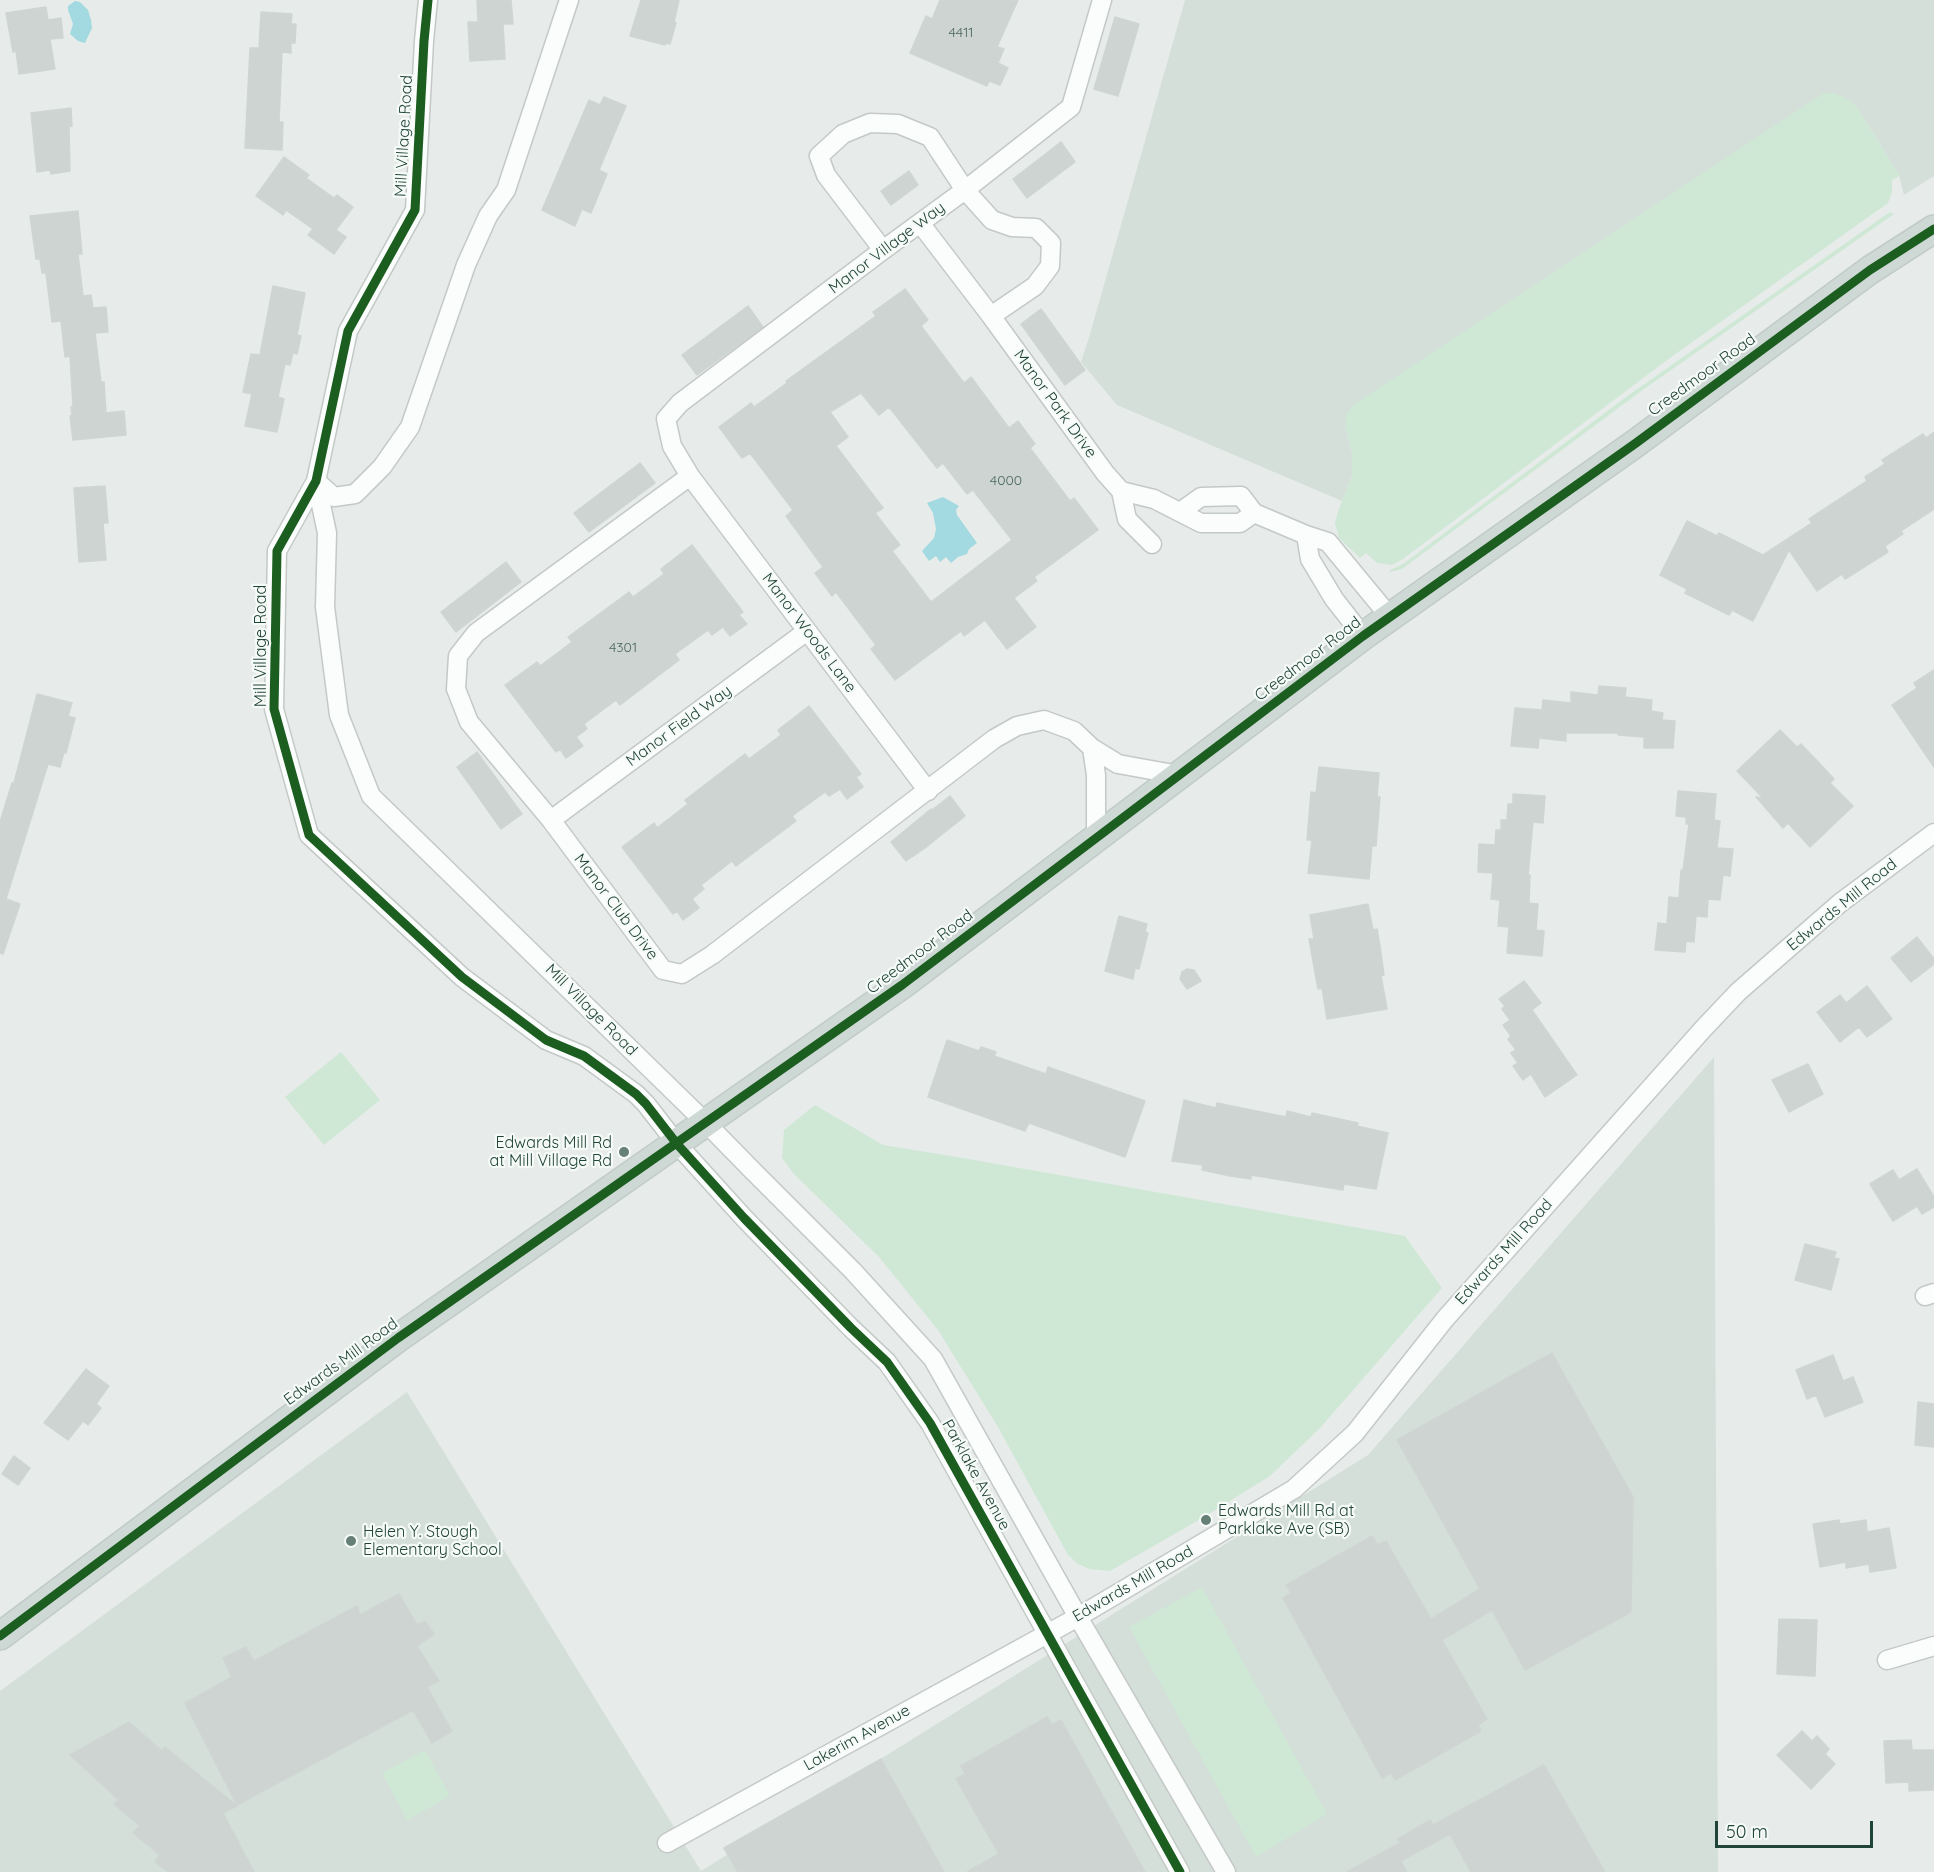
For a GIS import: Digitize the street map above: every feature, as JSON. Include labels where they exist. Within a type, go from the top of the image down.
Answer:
[{"type":"main road","name":"Creedmoor Road","points":[[706,1123],[902,985],[1362,636],[1636,443],[1870,270],[1934,229]]},
{"type":"main road","name":"Edwards Mill Road","points":[[0,1636],[389,1345],[706,1123]]},
{"type":"street","name":"Mill Village Road","points":[[428,0],[415,210],[348,331],[316,482],[278,551],[274,709],[309,835],[462,977],[546,1040],[584,1056],[636,1094],[677,1144]]},
{"type":"street","points":[[316,482],[334,497],[355,494],[382,468],[410,427],[466,265],[488,216],[506,190],[569,0]]},
{"type":"street","name":"Manor Village Way","points":[[690,476],[672,446],[666,419],[680,403],[965,190],[1071,107],[1102,0]]},
{"type":"street","points":[[883,250],[826,175],[819,156],[843,134],[870,123],[898,124],[930,138],[965,190],[992,220],[1012,227],[1036,228],[1051,243],[1050,267],[1035,286],[991,316]]},
{"type":"street","name":"Manor Park Drive","points":[[920,223],[1120,491],[1127,519],[1152,544]]},
{"type":"street","name":"Manor Woods Lane","points":[[690,476],[928,791]]},
{"type":"street","name":"Manor Club Drive","points":[[690,476],[476,633],[458,656],[456,689],[469,722],[551,820],[663,970],[682,974],[712,956],[994,739],[1017,726],[1044,720],[1074,731],[1092,747],[1118,764],[1179,776]]},
{"type":"street","name":"Mill Village Road","points":[[316,482],[327,533],[325,607],[339,715],[371,796],[706,1123]]},
{"type":"street","points":[[1120,491],[1154,499],[1201,523],[1240,523],[1254,513]]},
{"type":"street","points":[[1180,512],[1201,497],[1241,496],[1254,513],[1328,542],[1390,617]]},
{"type":"street","points":[[1306,535],[1310,559],[1334,599],[1362,636]]},
{"type":"street","name":"Manor Field Way","points":[[551,820],[807,632]]},
{"type":"street","points":[[1092,747],[1096,775],[1095,839]]},
{"type":"street","name":"Edwards Mill Road","points":[[1048,1633],[1294,1489],[1355,1433],[1445,1319],[1738,992],[1840,903],[1934,833]]},
{"type":"street","name":"Parklake Avenue","points":[[706,1123],[853,1271],[933,1359],[1078,1617],[1226,1872]]},
{"type":"street","name":"Parklake Avenue","points":[[677,1144],[744,1218],[851,1329],[887,1362],[930,1423],[1180,1872]]},
{"type":"street","name":"Lakerim Avenue","points":[[667,1843],[1048,1633]]},
{"type":"street","points":[[1887,1660],[1934,1646]]},
{"type":"shaded area","points":[[1185,0],[1934,0],[1934,176],[1904,195],[1899,175],[1856,106],[1346,416],[1346,428],[1352,452],[1352,476],[1342,501],[1117,405],[1081,362]]},
{"type":"shaded area","points":[[1714,1057],[1718,1872],[0,1872],[0,1691],[407,1392],[701,1871],[1368,1455]]},
{"type":"green space","points":[[1824,93],[1834,93],[1846,98],[1856,106],[1899,175],[1892,180],[1892,192],[1888,203],[1667,360],[1403,559],[1392,565],[1377,563],[1366,553],[1360,558],[1339,538],[1335,523],[1352,476],[1352,452],[1346,428],[1346,416],[1353,405]]},
{"type":"green space","points":[[1890,212],[1894,214],[1644,389],[1402,569],[1390,572],[1626,397]]},
{"type":"green space","points":[[341,1052],[380,1100],[324,1145],[285,1097]]},
{"type":"green space","points":[[815,1105],[883,1145],[1405,1236],[1442,1288],[1320,1428],[1270,1476],[1110,1571],[1090,1569],[1078,1564],[1068,1555],[998,1427],[938,1330],[879,1257],[794,1174],[782,1158],[784,1130]]},
{"type":"green space","points":[[1202,1587],[1327,1814],[1256,1857],[1129,1627]]},
{"type":"green space","points":[[425,1750],[450,1796],[407,1820],[382,1773]]},
{"type":"water","points":[[75,1],[80,2],[88,10],[91,20],[92,28],[85,43],[78,41],[70,34],[73,24],[68,6]]},
{"type":"water","points":[[943,497],[959,506],[956,510],[957,515],[977,543],[969,549],[967,554],[951,563],[946,557],[940,562],[936,556],[929,561],[922,551],[934,538],[936,529],[933,513],[927,503]]},
{"type":"building","points":[[477,0],[511,0],[513,24],[503,24],[505,59],[470,61],[468,22],[478,22]]},
{"type":"building","points":[[641,0],[679,0],[670,44],[665,43],[665,45],[630,36]]},
{"type":"building","points":[[940,0],[1018,0],[997,47],[1004,49],[998,63],[1008,68],[1000,85],[989,81],[987,86],[910,53],[926,16],[932,19]]},
{"type":"building","points":[[46,7],[48,20],[61,18],[63,38],[50,39],[55,69],[19,74],[16,51],[13,52],[6,13]]},
{"type":"building","points":[[261,12],[292,14],[291,24],[296,24],[295,43],[291,43],[291,53],[282,52],[279,122],[283,122],[282,150],[245,148],[250,48],[259,48]]},
{"type":"building","points":[[1115,17],[1139,24],[1118,96],[1094,89]]},
{"type":"building","points":[[604,97],[626,106],[599,170],[607,174],[591,213],[582,209],[575,226],[542,210],[589,100],[600,105]]},
{"type":"building","points":[[71,108],[70,171],[51,174],[50,170],[37,172],[31,113]]},
{"type":"building","points":[[1061,142],[1075,162],[1027,198],[1013,179]]},
{"type":"building","points":[[284,157],[309,175],[306,178],[334,198],[337,195],[353,207],[336,230],[346,237],[334,254],[308,235],[313,229],[286,210],[283,215],[256,196]]},
{"type":"building","points":[[909,171],[918,185],[891,205],[881,191]]},
{"type":"building","points":[[78,211],[82,254],[78,254],[83,296],[91,295],[93,308],[106,307],[108,332],[95,333],[101,382],[104,382],[106,413],[124,411],[126,435],[73,440],[70,416],[72,416],[71,407],[73,406],[70,356],[65,357],[61,321],[52,322],[46,273],[42,273],[40,259],[36,259],[30,216]]},
{"type":"building","points":[[273,286],[305,293],[297,335],[301,336],[297,354],[293,353],[290,365],[285,364],[278,397],[284,399],[277,432],[245,426],[252,394],[243,392],[251,354],[260,355]]},
{"type":"building","points":[[905,289],[928,320],[921,326],[964,383],[971,377],[1009,428],[1018,421],[1035,444],[1030,448],[1070,501],[1074,498],[1098,530],[1034,577],[1037,581],[1014,598],[1036,627],[1007,649],[985,620],[964,636],[961,631],[895,680],[871,649],[876,645],[836,592],[832,596],[815,573],[823,567],[786,516],[793,510],[750,453],[742,458],[719,427],[751,403],[754,407],[787,383],[786,381],[876,316],[873,312]],"holes":[[[861,393],[879,415],[889,407],[937,468],[943,463],[967,494],[973,490],[1012,540],[931,602],[892,551],[900,545],[875,513],[883,508],[836,446],[848,437],[830,412]]]},
{"type":"building","points":[[748,306],[763,327],[697,375],[682,355]]},
{"type":"building","points":[[1041,309],[1085,370],[1065,385],[1021,324]]},
{"type":"building","points":[[1934,432],[1934,509],[1901,531],[1903,534],[1885,546],[1888,552],[1845,579],[1842,574],[1817,591],[1789,550],[1753,621],[1732,610],[1729,615],[1685,593],[1687,589],[1660,575],[1687,521],[1717,536],[1719,533],[1763,555],[1812,523],[1809,519],[1867,481],[1865,477],[1885,464],[1882,460],[1923,434],[1926,438]]},
{"type":"building","points":[[640,463],[655,483],[589,532],[574,513]]},
{"type":"building","points":[[105,486],[108,523],[103,523],[106,560],[79,562],[74,488]]},
{"type":"building","points":[[692,545],[743,612],[739,615],[747,624],[730,636],[723,627],[712,635],[708,630],[675,654],[679,660],[620,705],[616,700],[584,724],[587,729],[576,737],[583,746],[566,758],[560,749],[556,752],[505,685],[537,662],[540,666],[572,642],[568,637],[629,592],[633,597],[664,574],[661,569]]},
{"type":"building","points":[[506,562],[521,582],[456,632],[441,612]]},
{"type":"building","points":[[1934,670],[1934,767],[1892,705],[1917,688],[1914,683]]},
{"type":"building","points":[[1599,686],[1626,688],[1625,697],[1652,700],[1651,711],[1663,713],[1662,720],[1675,721],[1673,748],[1644,748],[1644,737],[1618,735],[1618,733],[1566,733],[1566,741],[1539,738],[1538,748],[1511,746],[1515,708],[1542,710],[1543,700],[1571,703],[1571,692],[1598,695]]},
{"type":"building","points":[[37,694],[72,703],[68,716],[75,718],[60,767],[48,764],[6,899],[20,904],[3,954],[0,953],[0,822],[12,783],[14,783]]},
{"type":"building","points":[[809,706],[861,774],[856,777],[863,787],[847,799],[840,789],[829,796],[825,792],[792,816],[796,821],[736,866],[732,861],[701,885],[704,889],[692,899],[699,908],[683,920],[677,911],[673,914],[622,847],[654,823],[657,828],[688,804],[685,800],[745,754],[749,759],[781,735],[778,730]]},
{"type":"building","points":[[1780,730],[1797,747],[1801,744],[1834,779],[1830,783],[1853,806],[1810,847],[1788,823],[1783,828],[1756,797],[1763,798],[1737,771]]},
{"type":"building","points":[[477,752],[522,814],[501,829],[457,767]]},
{"type":"building","points":[[1319,767],[1379,773],[1377,797],[1380,797],[1376,846],[1372,846],[1369,879],[1308,873],[1312,840],[1307,840],[1311,792],[1316,793]]},
{"type":"building","points":[[1678,791],[1716,794],[1714,820],[1720,821],[1717,848],[1733,849],[1730,876],[1723,875],[1720,900],[1708,899],[1707,917],[1696,916],[1694,942],[1686,941],[1685,952],[1655,950],[1658,923],[1667,924],[1669,897],[1679,898],[1689,824],[1686,824],[1686,817],[1676,816]]},
{"type":"building","points":[[1513,794],[1545,796],[1543,823],[1533,822],[1528,875],[1530,875],[1529,903],[1538,904],[1536,930],[1544,931],[1542,956],[1507,953],[1509,927],[1498,926],[1500,900],[1491,899],[1493,873],[1478,872],[1479,844],[1495,845],[1496,830],[1501,830],[1501,820],[1507,820],[1508,804],[1513,804]]},
{"type":"building","points":[[950,796],[965,816],[906,861],[891,842]]},
{"type":"building","points":[[1368,904],[1373,930],[1377,929],[1384,975],[1381,976],[1387,1009],[1327,1019],[1322,988],[1318,989],[1309,939],[1314,939],[1310,915]]},
{"type":"building","points":[[1119,916],[1147,924],[1145,932],[1148,933],[1139,969],[1135,968],[1133,979],[1105,971]]},
{"type":"building","points":[[1917,937],[1934,959],[1934,964],[1911,982],[1891,958]]},
{"type":"building","points":[[1187,969],[1194,970],[1201,981],[1187,989],[1180,979],[1182,972]]},
{"type":"building","points":[[1524,981],[1541,1003],[1532,1010],[1577,1075],[1545,1097],[1531,1074],[1523,1080],[1513,1066],[1518,1063],[1511,1053],[1516,1050],[1508,1039],[1511,1036],[1503,1025],[1510,1020],[1502,1009],[1505,1006],[1499,999]]},
{"type":"building","points":[[1867,986],[1892,1019],[1867,1037],[1859,1027],[1840,1042],[1817,1012],[1840,995],[1846,1003]]},
{"type":"building","points":[[947,1040],[979,1051],[981,1047],[996,1052],[994,1056],[1046,1074],[1048,1067],[1145,1101],[1125,1157],[1029,1123],[1025,1131],[928,1097]]},
{"type":"building","points":[[1808,1064],[1823,1094],[1789,1112],[1772,1080]]},
{"type":"building","points":[[1184,1100],[1216,1108],[1217,1103],[1286,1117],[1287,1111],[1311,1117],[1312,1113],[1358,1123],[1357,1126],[1388,1133],[1376,1189],[1344,1184],[1343,1190],[1251,1175],[1251,1179],[1202,1170],[1203,1165],[1172,1161]]},
{"type":"building","points":[[1917,1169],[1934,1197],[1934,1207],[1922,1214],[1917,1206],[1893,1221],[1870,1184],[1893,1170],[1899,1180]]},
{"type":"building","points":[[1805,1244],[1836,1252],[1834,1258],[1839,1259],[1831,1290],[1795,1280]]},
{"type":"building","points":[[1552,1353],[1633,1497],[1631,1612],[1525,1670],[1492,1610],[1442,1640],[1487,1719],[1478,1725],[1481,1731],[1395,1780],[1391,1773],[1382,1778],[1283,1598],[1291,1593],[1286,1585],[1372,1536],[1378,1545],[1386,1541],[1431,1619],[1480,1589],[1397,1440]]},
{"type":"building","points":[[1833,1355],[1843,1381],[1853,1377],[1863,1402],[1825,1417],[1816,1395],[1807,1399],[1796,1370]]},
{"type":"building","points":[[86,1369],[109,1386],[96,1404],[101,1408],[88,1425],[83,1421],[68,1440],[44,1423]]},
{"type":"building","points":[[1918,1402],[1934,1404],[1934,1447],[1915,1445]]},
{"type":"building","points":[[14,1456],[30,1468],[18,1485],[2,1474]]},
{"type":"building","points":[[1839,1520],[1840,1524],[1866,1520],[1867,1532],[1889,1528],[1896,1568],[1870,1572],[1869,1564],[1846,1568],[1846,1562],[1820,1567],[1813,1524]]},
{"type":"building","points":[[399,1594],[417,1625],[425,1621],[434,1634],[417,1646],[439,1681],[427,1687],[452,1731],[432,1743],[413,1710],[237,1805],[185,1703],[232,1677],[223,1658],[246,1647],[254,1661],[357,1606],[360,1615]]},
{"type":"building","points":[[1779,1619],[1817,1620],[1815,1676],[1777,1674]]},
{"type":"building","points":[[1047,1717],[1052,1725],[1061,1720],[1145,1872],[967,1872],[999,1854],[956,1779],[965,1774],[961,1766]]},
{"type":"building","points":[[129,1722],[162,1751],[165,1747],[237,1806],[223,1813],[254,1872],[168,1872],[155,1862],[160,1855],[133,1833],[140,1826],[114,1804],[119,1800],[70,1755]]},
{"type":"building","points":[[1802,1731],[1812,1741],[1817,1736],[1829,1749],[1825,1754],[1835,1764],[1811,1789],[1777,1755]]},
{"type":"building","points":[[1911,1740],[1912,1750],[1934,1750],[1934,1790],[1909,1791],[1909,1782],[1886,1783],[1884,1741]]},
{"type":"building","points":[[881,1759],[944,1872],[738,1872],[724,1848]]},
{"type":"building","points":[[1544,1765],[1605,1872],[1471,1872],[1450,1834],[1401,1861],[1407,1872],[1347,1872],[1400,1843],[1398,1839],[1430,1820],[1433,1825]]},
{"type":"cycle path","points":[[428,0],[415,210],[348,331],[316,481],[277,551],[274,709],[309,835],[462,977],[546,1040],[584,1056],[636,1094],[677,1144],[744,1218],[887,1362],[930,1423],[1180,1872]]},
{"type":"cycle path","points":[[0,1636],[398,1338],[902,985],[1363,636],[1636,443],[1870,270],[1934,229]]},
{"type":"place","name":"Edwards Mill Rd at Mill Village Rd","points":[[624,1152]]},
{"type":"place","name":"Edwards Mill Rd at Parklake Ave (SB)","points":[[1206,1520]]},
{"type":"place","name":"Helen Y. Stough Elementary School","points":[[351,1541]]}]
